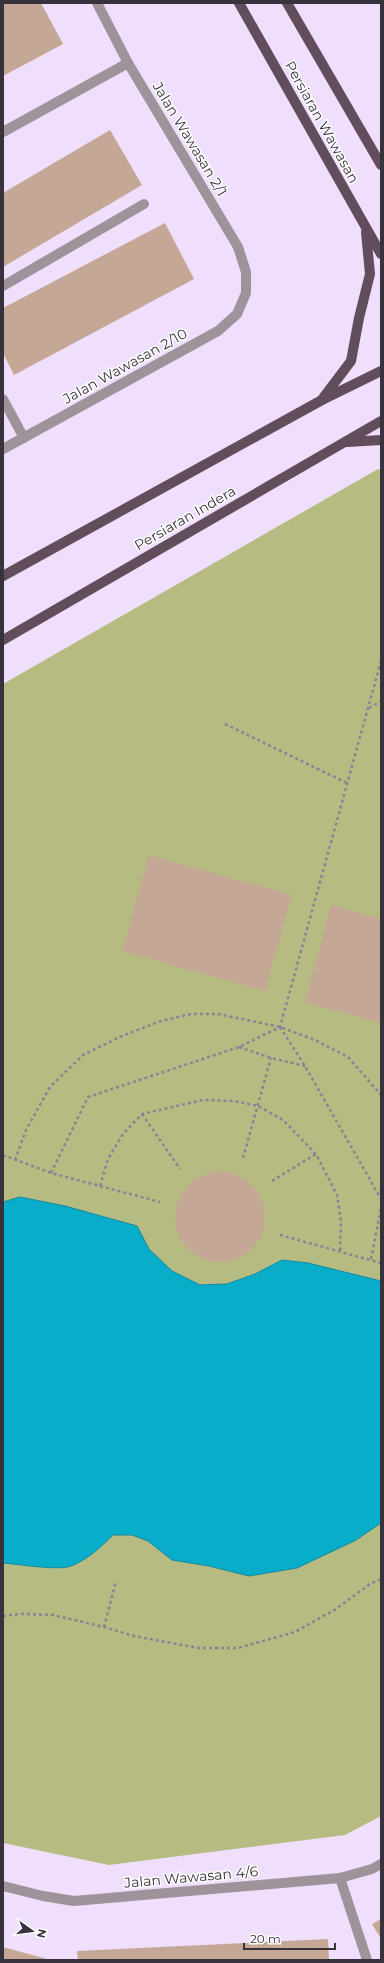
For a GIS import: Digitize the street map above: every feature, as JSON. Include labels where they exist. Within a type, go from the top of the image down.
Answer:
[{"type":"main road","name":"Persiaran Wawasan","points":[[239,3],[381,254]]},
{"type":"main road","name":"Persiaran Wawasan","points":[[286,3],[381,165]]},
{"type":"main road","points":[[322,400],[350,361],[370,274],[365,227]]},
{"type":"main road","points":[[3,576],[322,400],[381,371]]},
{"type":"main road","name":"Persiaran Indera","points":[[3,640],[381,421]]},
{"type":"main road","points":[[343,442],[381,440]]},
{"type":"street","name":"Jalan Wawasan 2/1","points":[[97,3],[128,63],[238,247],[246,272],[246,293]]},
{"type":"street","points":[[3,132],[128,63]]},
{"type":"street","points":[[3,286],[144,204]]},
{"type":"street","name":"Jalan Wawasan 2/10","points":[[3,449],[218,331],[238,314],[246,293]]},
{"type":"street","points":[[3,399],[24,438]]},
{"type":"street","name":"Jalan Wawasan 4/6","points":[[3,1886],[43,1896],[74,1900],[340,1878],[372,1869],[381,1864]]},
{"type":"street","points":[[340,1878],[367,1960]]},
{"type":"path","points":[[381,661],[280,1027],[305,1066],[381,1199]]},
{"type":"path","points":[[368,708],[381,701]]},
{"type":"path","points":[[225,724],[347,783]]},
{"type":"path","points":[[15,1160],[26,1130],[50,1087],[83,1055],[122,1036],[161,1021],[191,1014],[218,1014],[280,1027],[315,1040],[348,1057],[381,1095]]},
{"type":"path","points":[[51,1173],[88,1097],[239,1047],[280,1027]]},
{"type":"path","points":[[239,1047],[271,1058],[305,1066]]},
{"type":"path","points":[[243,1158],[271,1058]]},
{"type":"path","points":[[100,1186],[108,1159],[123,1134],[142,1114],[203,1100],[234,1101],[258,1106],[284,1120],[316,1154],[337,1195],[341,1222],[340,1251]]},
{"type":"path","points":[[142,1114],[180,1169]]},
{"type":"path","points":[[272,1181],[316,1154]]},
{"type":"path","points":[[3,1155],[51,1173],[160,1202]]},
{"type":"path","points":[[371,1259],[381,1208]]},
{"type":"path","points":[[280,1235],[381,1263]]},
{"type":"path","points":[[3,1616],[21,1614],[53,1616],[104,1627],[134,1636],[198,1648],[238,1648],[295,1632],[336,1609],[370,1584],[381,1579]]},
{"type":"path","points":[[104,1627],[116,1581]]},
{"type":"green space","points":[[378,469],[381,470],[381,1816],[345,1835],[109,1865],[3,1843],[3,684]]},
{"type":"water","points":[[20,1197],[65,1206],[137,1226],[149,1249],[172,1271],[200,1285],[227,1284],[255,1274],[282,1260],[308,1263],[381,1281],[381,1523],[356,1540],[297,1568],[249,1576],[209,1566],[172,1560],[148,1541],[132,1535],[113,1535],[88,1557],[71,1566],[48,1568],[3,1563],[3,1202]]},
{"type":"building","points":[[3,3],[41,3],[63,44],[3,76]]},
{"type":"building","points":[[110,130],[142,185],[3,267],[3,193]]},
{"type":"building","points":[[165,223],[194,279],[14,375],[3,353],[3,308]]},
{"type":"building","points":[[149,855],[292,895],[265,991],[122,951]]},
{"type":"building","points":[[331,905],[381,919],[381,1023],[305,1002]]},
{"type":"building","points":[[220,1172],[237,1176],[252,1185],[261,1200],[265,1217],[261,1234],[252,1249],[237,1258],[220,1262],[203,1258],[188,1249],[179,1234],[175,1217],[179,1200],[188,1185],[203,1176]]},
{"type":"building","points":[[381,1919],[381,1939],[372,1924]]},
{"type":"building","points":[[328,1939],[329,1960],[78,1960],[77,1951]]},
{"type":"building","points":[[3,1947],[47,1959],[47,1960],[3,1960]]}]
